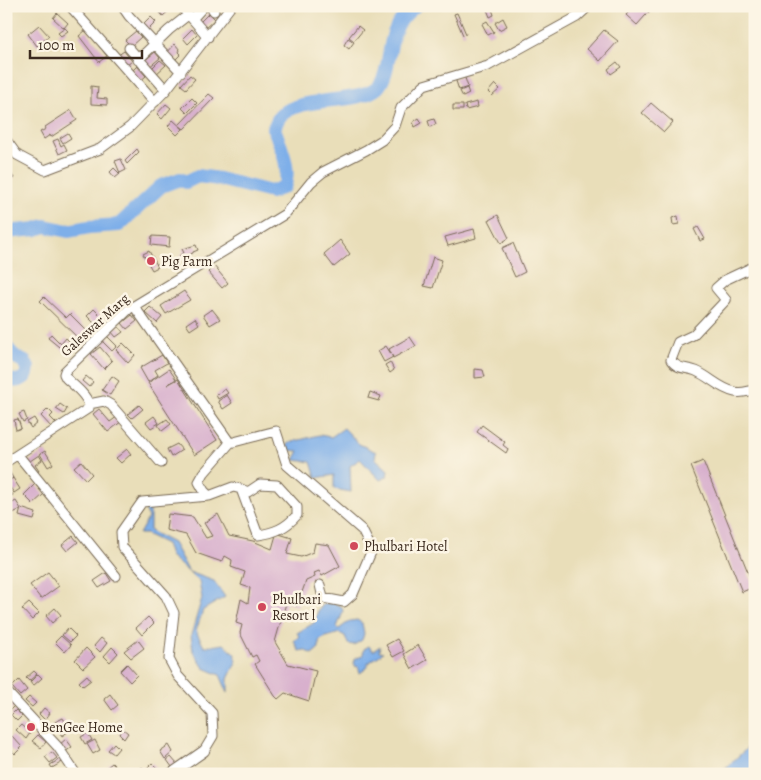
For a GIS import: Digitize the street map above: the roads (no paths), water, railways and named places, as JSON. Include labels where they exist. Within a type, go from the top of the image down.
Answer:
[{"type":"main road","points":[[170,774],[204,751]]},
{"type":"street","points":[[70,6],[155,102]]},
{"type":"street","points":[[122,6],[181,72]]},
{"type":"street","points":[[181,6],[208,37]]},
{"type":"street","points":[[188,14],[194,17],[204,6]]},
{"type":"street","points":[[6,140],[17,155],[45,170],[100,149],[130,127],[166,90],[231,6]]},
{"type":"street","name":"Galeswar Marg","points":[[90,404],[66,378],[65,371],[134,306],[285,214],[311,182],[323,172],[382,140],[395,126],[401,108],[424,85],[488,66],[577,17],[589,6]]},
{"type":"street","points":[[138,60],[188,14]]},
{"type":"street","points":[[129,48],[166,90]]},
{"type":"street","points":[[755,266],[725,280],[716,288],[726,300],[693,335],[678,342],[671,360],[675,366],[695,371],[725,389],[737,393],[755,390]]},
{"type":"street","points":[[134,306],[230,443]]},
{"type":"street","points":[[6,462],[86,411],[90,404],[104,401],[110,405],[161,463]]},
{"type":"street","points":[[209,496],[204,491],[200,482],[204,473],[230,443],[276,431],[287,464],[362,530],[372,550],[353,594],[344,602],[323,598],[320,585]]},
{"type":"street","points":[[18,455],[116,576]]},
{"type":"street","points":[[204,751],[213,736],[212,713],[178,676],[169,659],[174,613],[166,596],[122,547],[121,532],[142,502],[209,496],[233,487],[241,489],[248,492],[260,484],[277,485],[297,508],[297,515],[289,524],[272,534],[258,535],[241,489]]},
{"type":"street","points":[[6,691],[58,747],[76,774]]},
{"type":"water","points":[[344,428],[359,444],[376,452],[375,458],[388,470],[387,477],[380,480],[360,459],[350,466],[351,492],[334,489],[334,475],[316,478],[311,462],[294,460],[299,451],[286,450],[288,443],[319,435],[331,437]]},
{"type":"water","points":[[150,504],[150,531],[173,543],[189,572],[214,581],[225,597],[203,610],[196,631],[204,647],[224,644],[234,653],[237,660],[228,679],[228,693],[220,675],[204,668],[193,651],[191,635],[202,598],[199,581],[170,556],[166,544],[146,534],[139,534],[148,518],[144,505]]},
{"type":"water","points":[[332,602],[342,607],[343,612],[337,627],[339,629],[350,621],[357,620],[362,623],[364,634],[362,640],[354,645],[348,644],[345,636],[339,633],[319,641],[319,648],[312,654],[304,650],[299,651],[294,641],[299,636],[297,633],[314,623],[318,611],[323,605]]},
{"type":"water","points":[[369,646],[373,651],[380,646],[379,651],[383,652],[368,663],[367,668],[360,673],[358,666],[356,667],[354,663],[356,657],[358,658],[363,655],[364,649]]},
{"type":"water","points":[[755,741],[755,774],[719,774]]},
{"type":"waterway","points":[[6,232],[36,229],[45,226],[68,231],[89,227],[119,225],[161,186],[180,179],[186,182],[198,176],[219,179],[271,192],[284,187],[287,172],[286,165],[274,128],[280,116],[302,105],[357,97],[377,88],[384,77],[396,29],[403,18],[415,6]]},
{"type":"waterway","points":[[6,347],[15,357],[25,362],[28,368],[26,376],[21,380],[6,380]]},
{"type":"place","name":"Pig Farm","points":[[151,261]]},
{"type":"place","name":"Phulbari Hotel","points":[[354,546]]},
{"type":"place","name":"Phulbari Resort l","points":[[262,607]]},
{"type":"place","name":"BenGee Home","points":[[31,727]]}]
